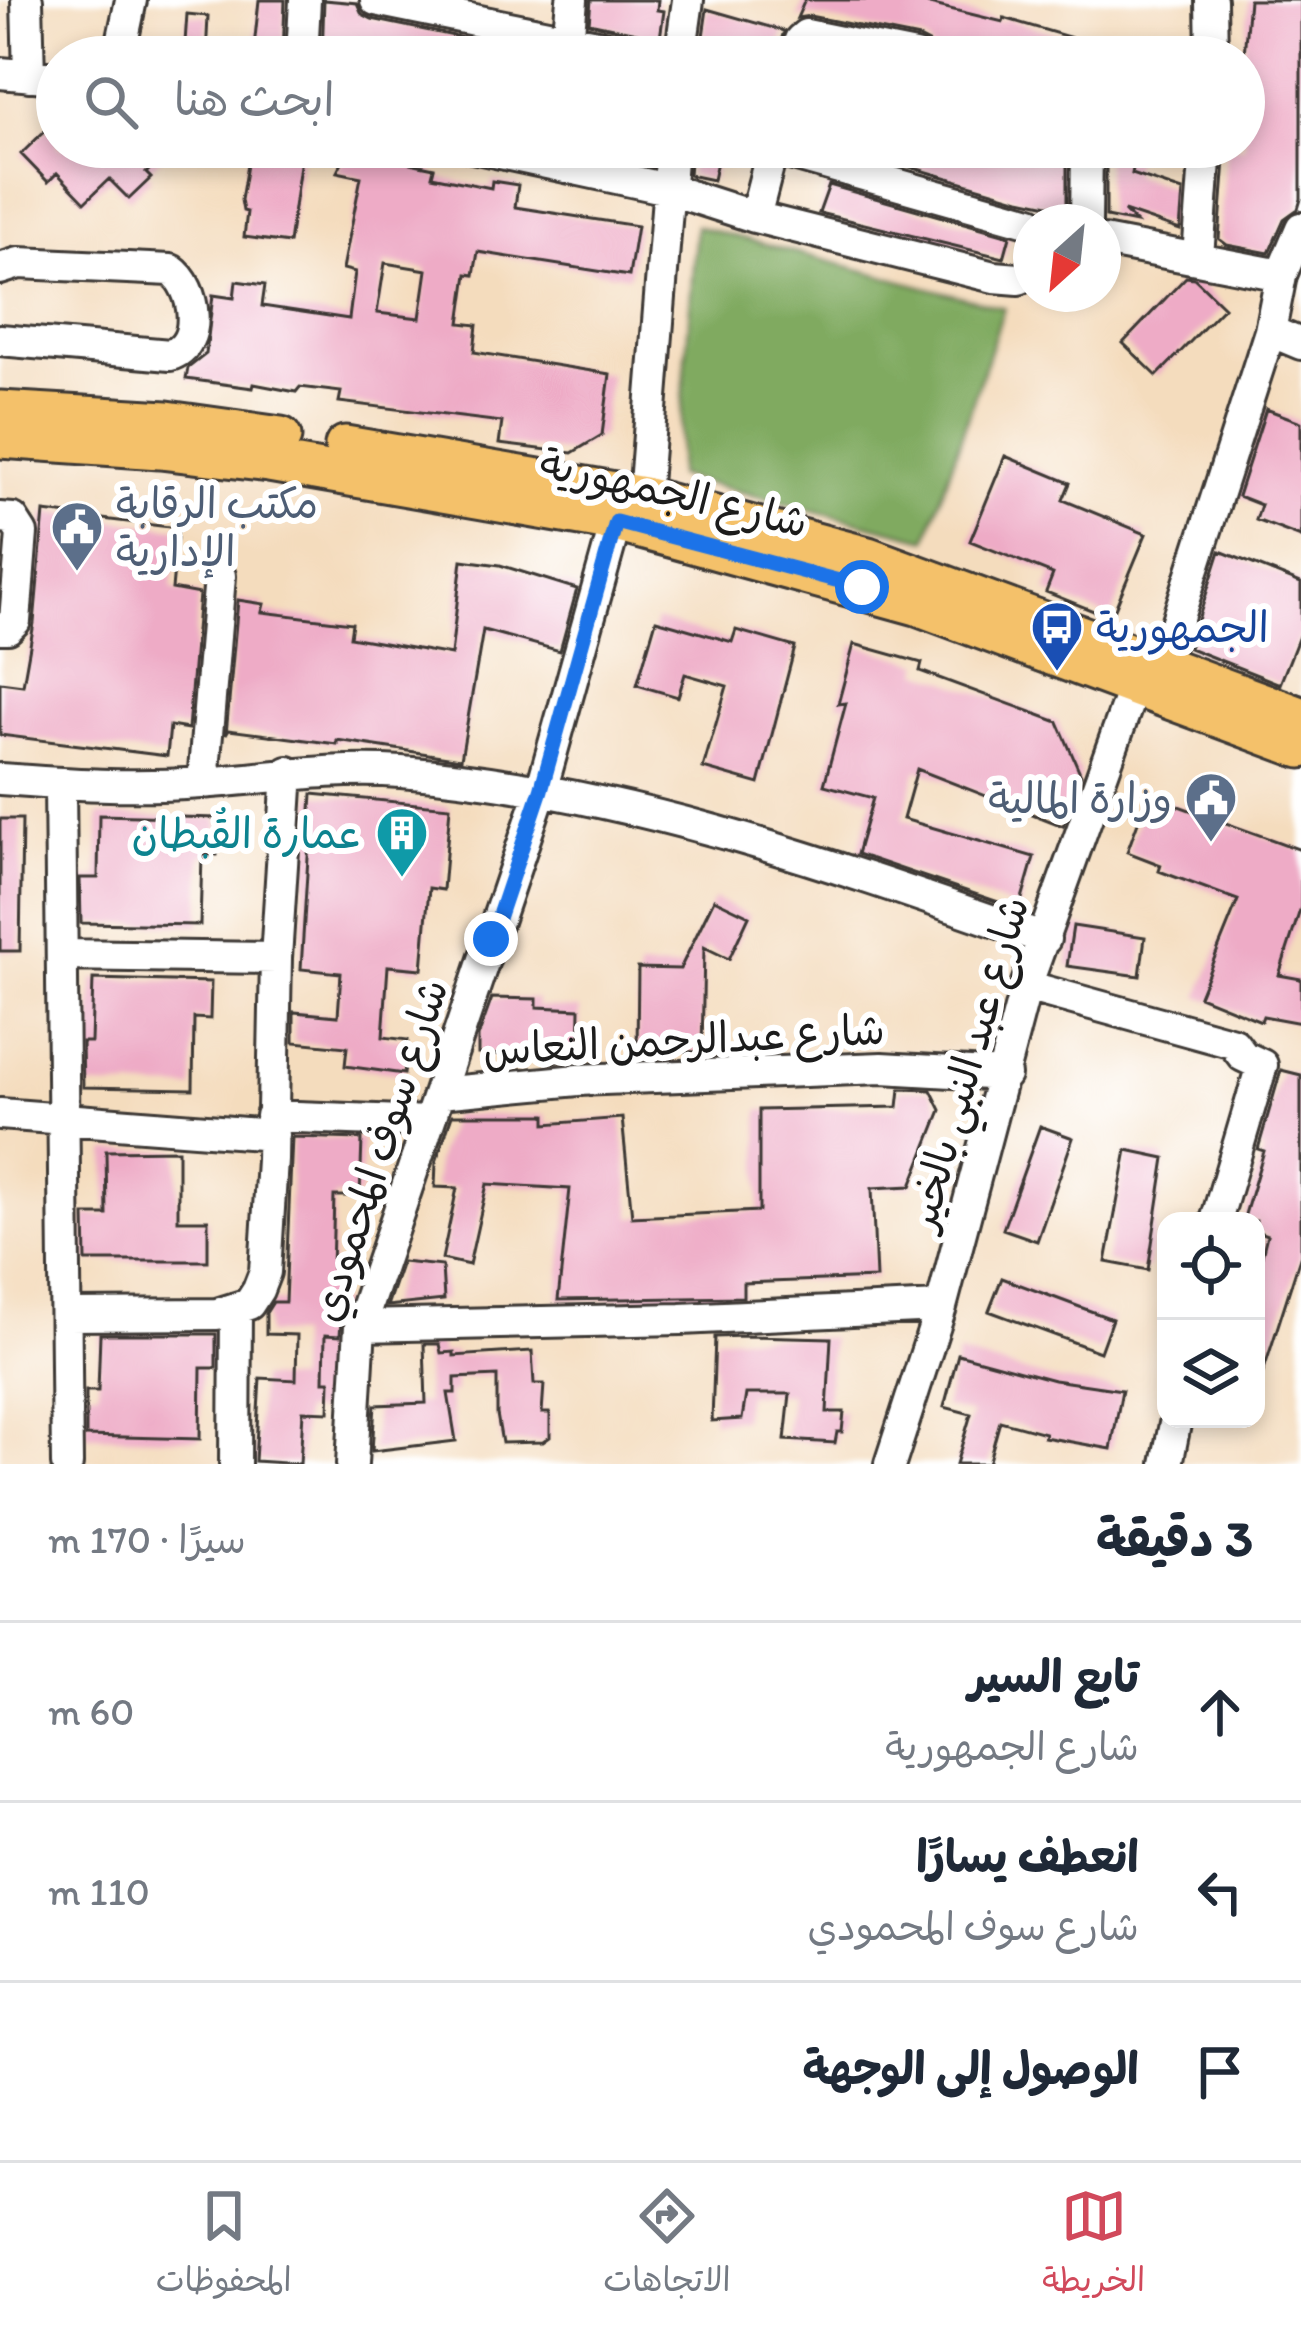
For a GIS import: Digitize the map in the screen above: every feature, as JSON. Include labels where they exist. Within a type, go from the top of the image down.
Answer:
[{"type":"main road","name":"شارع الجمهورية","points":[[0,411],[167,421],[400,454],[630,509],[868,557],[1148,675],[1301,748]]},
{"type":"main road","name":"شارع الجمهورية","points":[[0,438],[160,449],[630,509]]},
{"type":"main road","name":"شارع الجمهورية","points":[[1148,675],[1301,717]]},
{"type":"street","points":[[27,0],[28,76]]},
{"type":"street","points":[[123,36],[131,0]]},
{"type":"street","points":[[303,36],[305,0]]},
{"type":"street","points":[[376,0],[541,36]]},
{"type":"street","points":[[569,36],[572,0]]},
{"type":"street","points":[[683,36],[688,0]]},
{"type":"street","points":[[1211,0],[1212,36]]},
{"type":"street","points":[[570,168],[668,189],[755,217],[994,278],[1013,279]]},
{"type":"street","name":"شارع سوف المحمودي","points":[[352,1464],[360,1326],[541,790],[630,509],[670,168]]},
{"type":"street","points":[[755,217],[767,168]]},
{"type":"street","points":[[842,168],[1013,217]]},
{"type":"street","points":[[1086,204],[1087,168]]},
{"type":"street","points":[[1198,257],[1204,168]]},
{"type":"street","name":"شارع عبد النبي بالخير","points":[[890,1464],[917,1390],[1026,986],[1148,675],[1270,331],[1281,275],[1301,227]]},
{"type":"street","points":[[1121,244],[1281,275]]},
{"type":"street","points":[[0,269],[19,263],[171,270],[182,278],[193,304],[189,340],[180,352],[170,355],[0,340]]},
{"type":"street","points":[[1270,331],[1301,344]]},
{"type":"street","points":[[0,518],[18,522],[22,533],[15,621],[0,628]]},
{"type":"street","points":[[203,783],[220,576]]},
{"type":"street","points":[[68,1316],[236,1310],[249,1304],[266,1272],[276,958],[288,772]]},
{"type":"street","points":[[0,779],[60,784],[203,783],[288,772],[403,772],[541,790],[807,857],[1045,939]]},
{"type":"street","points":[[60,784],[67,1464]]},
{"type":"street","points":[[62,955],[276,958]]},
{"type":"street","points":[[1026,986],[1233,1043],[1243,1056],[1262,1065],[1219,1212]]},
{"type":"street","name":"شارع عبدالرحمن النعاس","points":[[0,1114],[65,1121],[272,1126],[434,1107],[578,1080],[881,1068],[1005,1075]]},
{"type":"street","points":[[360,1326],[681,1319],[940,1306]]},
{"type":"street","points":[[236,1310],[236,1464]]},
{"type":"street","points":[[1167,1464],[1174,1428]]},
{"type":"green space","points":[[696,226],[1004,308],[927,539],[677,476]]},
{"type":"building","points":[[259,0],[285,0],[284,36],[255,36]]},
{"type":"building","points":[[324,0],[357,3],[362,14],[372,19],[454,36],[323,36]]},
{"type":"building","points":[[591,0],[658,0],[657,10],[664,11],[660,36],[589,23]]},
{"type":"building","points":[[805,0],[913,0],[1066,36],[909,36],[810,16],[797,18]]},
{"type":"building","points":[[1249,0],[1301,0],[1301,199],[1298,209],[1284,219],[1269,253],[1227,245],[1219,239],[1224,168],[1265,168],[1265,36],[1246,36]]},
{"type":"building","points":[[707,9],[784,31],[782,36],[703,36]]},
{"type":"building","points":[[187,14],[208,16],[207,36],[185,36]]},
{"type":"building","points":[[36,139],[36,168],[151,168],[146,173],[151,178],[129,199],[109,179],[85,202],[57,173],[48,182],[21,154]]},
{"type":"building","points":[[246,168],[300,168],[289,243],[244,237],[247,212],[241,200]]},
{"type":"building","points":[[339,168],[434,168],[432,176],[491,188],[492,181],[518,185],[515,207],[637,226],[629,276],[478,252],[474,275],[467,274],[460,323],[477,325],[474,352],[610,374],[602,435],[572,453],[499,444],[502,422],[339,402],[341,392],[300,387],[296,392],[186,379],[188,368],[206,354],[213,295],[234,298],[236,281],[265,285],[262,306],[349,319],[355,272],[343,269],[361,177],[337,172]],"holes":[[[385,263],[427,270],[420,318],[377,313]]]},
{"type":"building","points":[[690,168],[716,168],[713,180],[689,175]]},
{"type":"building","points":[[914,168],[1067,168],[1067,204],[1044,204]]},
{"type":"building","points":[[1106,168],[1133,168],[1132,174],[1183,191],[1180,230],[1124,211],[1136,223],[1121,220],[1121,204],[1106,204]]},
{"type":"building","points":[[829,185],[1010,236],[1004,258],[819,213]]},
{"type":"building","points":[[1186,277],[1194,278],[1224,307],[1157,376],[1123,343]]},
{"type":"building","points":[[1266,409],[1301,422],[1301,537],[1256,520],[1261,505],[1238,496]]},
{"type":"building","points":[[1005,456],[1070,483],[1063,500],[1146,534],[1111,618],[1046,592],[1053,574],[970,541]]},
{"type":"building","points":[[44,512],[178,528],[172,589],[199,594],[188,729],[170,726],[167,756],[0,735],[0,682],[23,685]]},
{"type":"building","points":[[1220,551],[1301,583],[1301,631],[1280,684],[1189,648]]},
{"type":"building","points":[[462,560],[500,565],[577,589],[560,651],[483,630],[461,759],[337,740],[337,744],[229,730],[226,735],[238,600],[264,604],[262,612],[352,623],[350,637],[451,655]]},
{"type":"building","points":[[656,620],[732,642],[736,630],[795,647],[759,784],[703,768],[727,686],[685,674],[678,697],[637,685]]},
{"type":"building","points":[[854,644],[922,663],[920,671],[1058,722],[1081,775],[1063,826],[917,769],[903,819],[1034,857],[1019,909],[857,854],[873,798],[824,785],[846,703],[838,704]]},
{"type":"building","name":"عمارة القُبطان","points":[[312,794],[450,807],[443,890],[429,888],[422,969],[388,966],[383,1037],[408,1040],[404,1074],[345,1066],[347,1047],[294,1042],[294,1012],[338,1016],[341,973],[301,969]]},
{"type":"building","points":[[1148,795],[1301,850],[1301,907],[1279,975],[1301,979],[1301,1023],[1263,1016],[1261,1021],[1199,996],[1238,900],[1159,871],[1161,865],[1127,852]]},
{"type":"building","points":[[99,815],[218,818],[217,855],[202,855],[200,925],[81,923],[80,878],[98,878]]},
{"type":"building","points":[[0,819],[22,819],[20,951],[0,951]]},
{"type":"building","points":[[714,899],[749,916],[729,959],[704,947],[702,1052],[637,1050],[638,968],[680,969]]},
{"type":"building","points":[[1073,926],[1145,937],[1140,976],[1067,966]]},
{"type":"building","points":[[93,979],[211,982],[210,1019],[194,1018],[193,1089],[83,1087],[82,1042],[91,1042]]},
{"type":"building","points":[[492,998],[537,999],[537,1007],[580,1009],[579,1060],[548,1063],[548,1056],[478,1054],[478,1037]]},
{"type":"building","points":[[1281,1070],[1301,1075],[1301,1254],[1265,1366],[1265,1212],[1246,1212],[1264,1151],[1258,1149]]},
{"type":"building","points":[[900,1089],[931,1090],[941,1110],[911,1186],[872,1188],[876,1278],[743,1283],[743,1297],[558,1300],[570,1189],[487,1184],[469,1265],[442,1259],[457,1188],[435,1187],[436,1162],[452,1115],[546,1115],[546,1124],[622,1118],[632,1217],[759,1211],[759,1110],[898,1107]]},
{"type":"building","points":[[1040,1126],[1073,1138],[1037,1241],[1003,1229]]},
{"type":"building","points":[[292,1137],[362,1139],[360,1196],[334,1196],[332,1268],[337,1268],[337,1303],[342,1303],[340,1336],[325,1335],[329,1412],[303,1411],[300,1464],[255,1461],[260,1378],[296,1380],[297,1335],[266,1334],[266,1313],[273,1302],[285,1302]]},
{"type":"building","points":[[178,1150],[178,1220],[208,1220],[208,1261],[86,1261],[85,1215],[107,1215],[106,1151]]},
{"type":"building","points":[[1127,1150],[1165,1158],[1148,1270],[1106,1262]]},
{"type":"building","points":[[402,1262],[442,1266],[444,1300],[387,1306]]},
{"type":"building","points":[[1002,1278],[1112,1319],[1100,1352],[989,1311]]},
{"type":"building","points":[[100,1334],[216,1334],[216,1368],[201,1368],[200,1439],[86,1436],[86,1391],[98,1391]]},
{"type":"building","points":[[715,1337],[831,1338],[827,1412],[844,1412],[842,1432],[837,1432],[835,1443],[785,1440],[790,1394],[746,1394],[742,1419],[712,1421]]},
{"type":"building","points":[[424,1344],[439,1344],[441,1353],[454,1352],[454,1356],[532,1351],[534,1384],[544,1384],[542,1413],[550,1413],[550,1437],[543,1442],[502,1443],[497,1376],[455,1378],[455,1393],[448,1393],[456,1441],[372,1451],[375,1405],[426,1403]]},
{"type":"building","points":[[958,1354],[1054,1380],[1122,1390],[1111,1449],[1044,1437],[1045,1433],[1000,1421],[988,1464],[956,1464],[971,1414],[944,1407]]},
{"type":"place","name":"مكتب الرقابة الإدارية","points":[[77,573]]},
{"type":"place","name":"الجمهورية","points":[[1057,673]]},
{"type":"place","name":"وزارة المالية","points":[[1211,844]]},
{"type":"place","name":"عمارة القُبطان","points":[[402,879]]},
{"type":"route","points":[[491,939],[541,790],[616,522],[862,587]]}]
